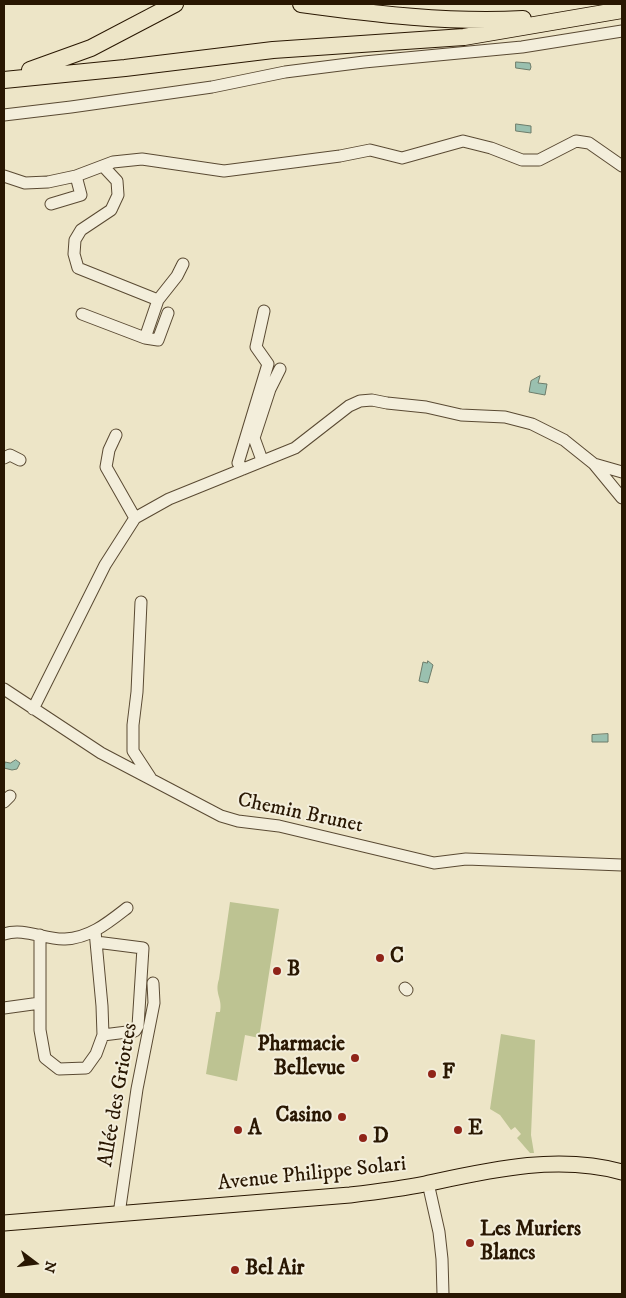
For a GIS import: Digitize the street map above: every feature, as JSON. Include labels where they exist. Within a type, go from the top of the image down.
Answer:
[{"type":"highway","points":[[4,79],[91,48],[175,4]]},
{"type":"highway","points":[[301,4],[364,13],[482,20],[600,14]]},
{"type":"highway","points":[[4,79],[125,68],[273,50],[464,36],[622,10]]},
{"type":"main road","name":"Avenue Philippe Solari","points":[[4,1223],[350,1195],[518,1166],[588,1165],[622,1172]]},
{"type":"street","points":[[4,115],[212,87],[285,72],[364,62],[522,47],[622,31]]},
{"type":"street","points":[[4,176],[26,182],[48,182],[76,176],[113,162],[142,160],[224,171],[340,156],[370,150],[402,158],[463,141],[491,148],[522,160],[539,160],[576,141],[589,143],[622,166]]},
{"type":"street","points":[[103,166],[117,181],[118,195],[111,210],[81,230],[75,240],[74,254],[78,268],[158,300]]},
{"type":"street","points":[[51,204],[81,195],[76,176]]},
{"type":"street","points":[[145,338],[158,300],[178,276],[183,264]]},
{"type":"street","points":[[242,469],[238,463],[268,364],[256,347],[264,311]]},
{"type":"street","points":[[82,314],[145,338],[158,340],[168,313]]},
{"type":"street","points":[[262,460],[254,438],[270,389],[280,369]]},
{"type":"street","points":[[33,709],[105,565],[135,518],[169,499],[295,448],[349,406],[360,401],[372,400],[426,407],[460,415],[505,417],[532,424],[564,440],[594,464],[622,498]]},
{"type":"street","points":[[116,435],[109,450],[106,467],[135,518]]},
{"type":"street","points":[[4,458],[10,455],[20,460]]},
{"type":"street","points":[[594,464],[622,472]]},
{"type":"street","points":[[141,602],[133,751],[150,777]]},
{"type":"street","name":"Chemin Brunet","points":[[4,689],[101,753],[150,777],[221,816],[238,821],[279,826],[434,863],[466,859],[622,865]]},
{"type":"street","points":[[96,936],[127,908]]},
{"type":"street","points":[[4,934],[22,932],[64,939],[96,936],[143,948],[138,1026],[135,1031],[103,1035]]},
{"type":"street","points":[[40,935],[40,1030],[45,1058],[60,1069],[86,1068],[96,1054],[103,1035],[96,936]]},
{"type":"street","name":"Allée des Griottes","points":[[119,1214],[137,1089],[154,1003],[153,983]]},
{"type":"street","points":[[4,1008],[40,1003]]},
{"type":"street","points":[[428,1183],[431,1205],[439,1232],[443,1294]]},
{"type":"shaded area","points":[[516,62],[530,63],[530,70],[516,68]]},
{"type":"shaded area","points":[[516,124],[531,126],[531,133],[516,131]]},
{"type":"shaded area","points":[[540,376],[538,383],[547,384],[545,395],[529,392],[531,381]]},
{"type":"shaded area","points":[[428,661],[433,665],[428,683],[419,681],[423,662],[427,663]]},
{"type":"shaded area","points":[[608,734],[608,742],[592,742],[592,735]]},
{"type":"shaded area","points":[[16,760],[20,763],[17,769],[4,768],[5,762],[10,763]]},
{"type":"shaded area","points":[[230,902],[279,909],[259,1038],[245,1035],[237,1081],[206,1074],[216,1012],[220,1012],[221,1007],[218,984]]},
{"type":"shaded area","points":[[501,1034],[535,1040],[531,1135],[534,1153],[530,1153],[517,1138],[521,1134],[515,1127],[511,1130],[500,1115],[490,1109]]},
{"type":"place","name":"C","points":[[380,958]]},
{"type":"place","name":"B","points":[[277,971]]},
{"type":"place","name":"Pharmacie Bellevue","points":[[355,1058]]},
{"type":"place","name":"F","points":[[432,1074]]},
{"type":"place","name":"Casino","points":[[342,1117]]},
{"type":"place","name":"A","points":[[238,1130]]},
{"type":"place","name":"E","points":[[458,1130]]},
{"type":"place","name":"D","points":[[363,1138]]},
{"type":"place","name":"Les Muriers Blancs","points":[[470,1243]]},
{"type":"place","name":"Bel Air","points":[[235,1270]]}]
